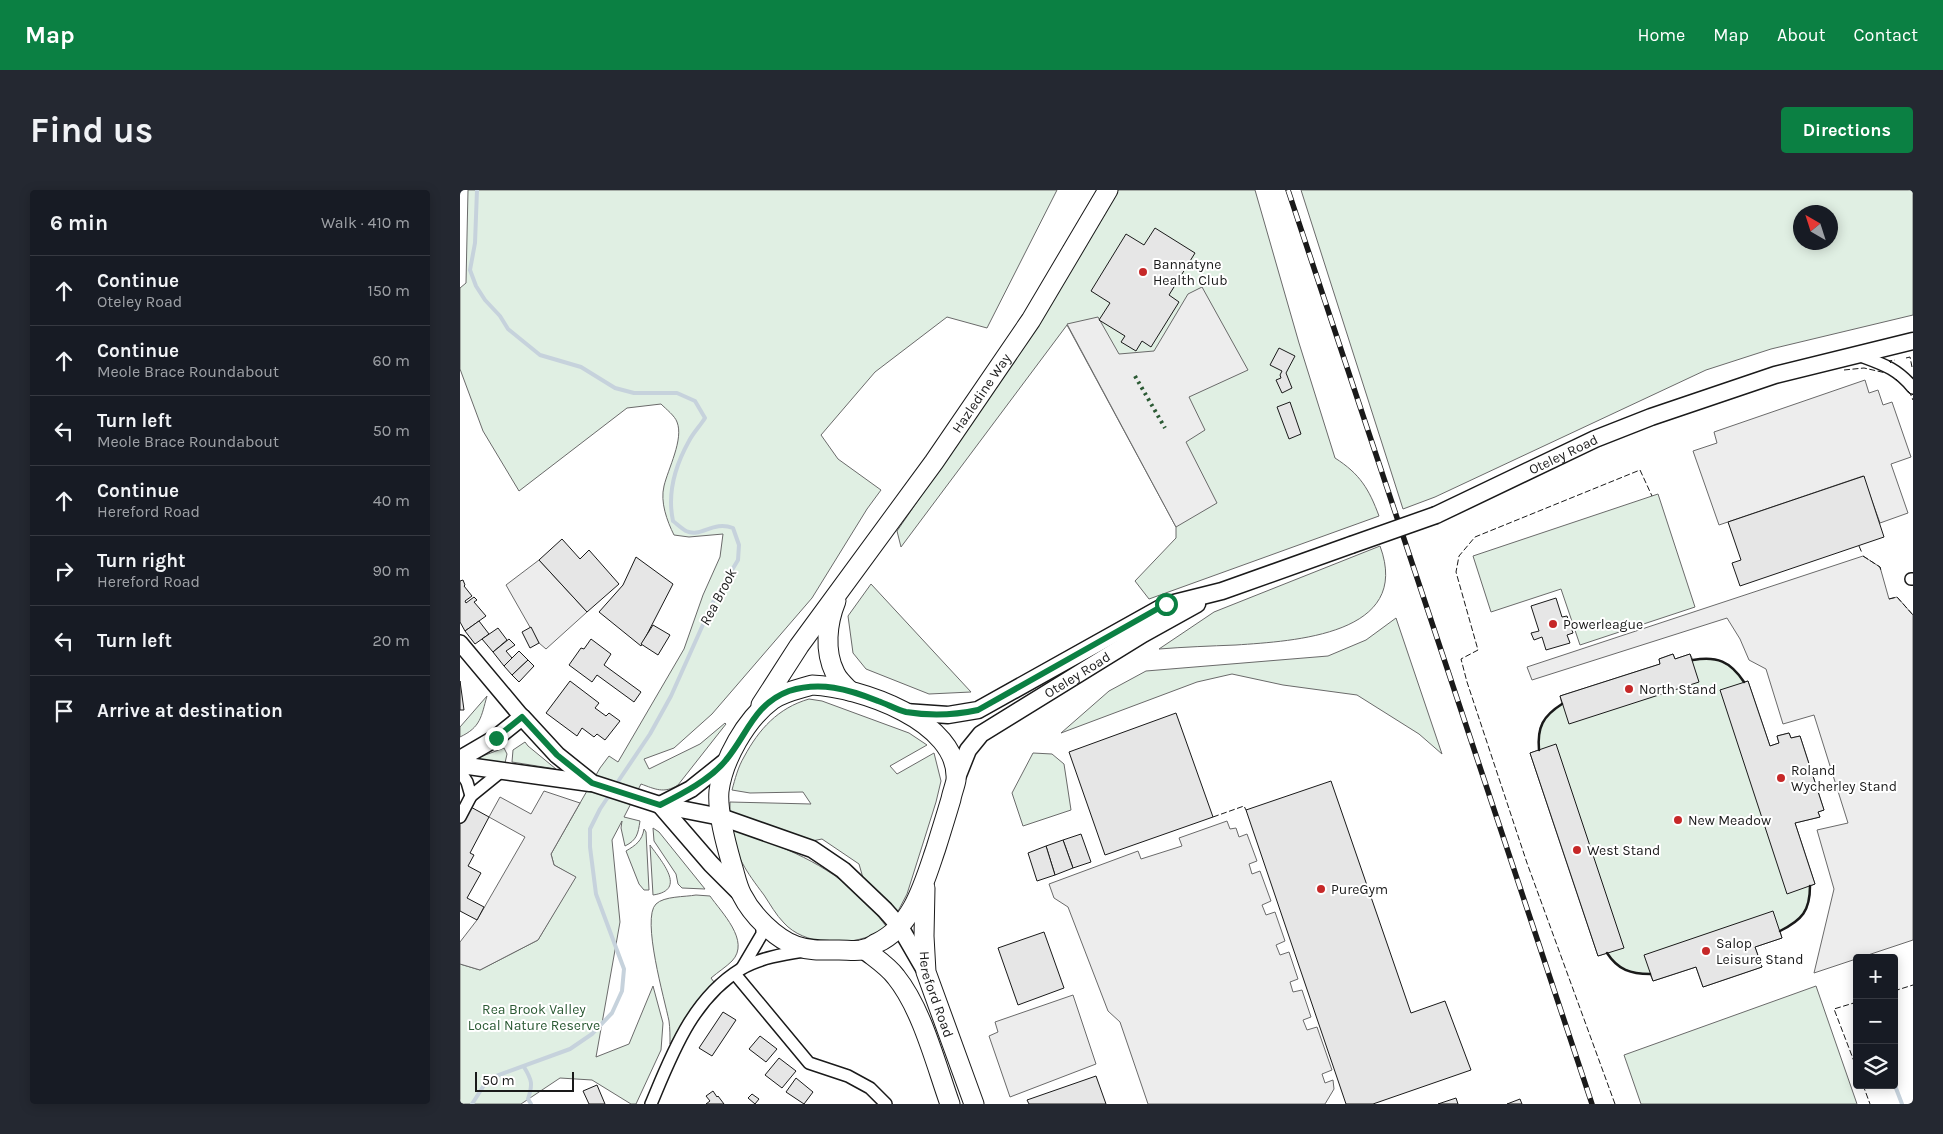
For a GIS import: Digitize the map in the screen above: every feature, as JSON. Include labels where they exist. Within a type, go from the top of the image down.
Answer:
[{"type":"main road","name":"Hazledine Way","points":[[753,718],[799,646],[934,462],[1025,328],[1108,190]]},
{"type":"main road","name":"Oteley Road","points":[[905,712],[948,715],[978,710],[1166,604],[1222,591],[1436,515],[1595,440],[1651,417],[1775,375],[1913,341]]},
{"type":"main road","name":"Hazledine Way","points":[[842,588],[833,608],[828,644],[829,657],[836,674],[850,691]]},
{"type":"main road","name":"Oteley Road","points":[[956,780],[968,750],[982,734],[1142,634],[1222,591]]},
{"type":"main road","points":[[812,686],[830,686],[850,691],[905,712],[943,741],[952,758],[956,780],[925,879],[912,910],[900,928],[886,939],[864,950],[811,950],[788,942],[762,920],[741,894],[711,864],[660,805],[691,789],[726,761],[753,718],[772,700],[789,691],[812,686]]},
{"type":"main road","points":[[460,759],[496,738],[522,717],[557,755],[592,783]]},
{"type":"main road","points":[[726,761],[719,792],[722,833],[741,894]]},
{"type":"main road","points":[[460,765],[592,783],[660,805],[721,817],[812,849],[843,870],[885,910],[900,928],[926,972]]},
{"type":"main road","name":"Hereford Road","points":[[925,879],[924,936],[926,972],[974,1104]]},
{"type":"main road","name":"Hereford Road","points":[[864,950],[896,976],[906,992],[920,1022],[950,1104]]},
{"type":"street","points":[[1858,354],[1897,371],[1913,388]]},
{"type":"street","points":[[460,644],[522,717]]},
{"type":"street","points":[[460,817],[471,796],[503,770]]},
{"type":"street","points":[[460,771],[467,782],[471,796]]},
{"type":"street","points":[[739,971],[762,934],[762,920]]},
{"type":"street","points":[[651,1104],[689,1020],[717,988],[739,971],[782,955],[811,950]]},
{"type":"street","points":[[739,971],[809,1063],[848,1076],[870,1088],[886,1104]]},
{"type":"green space","name":"Rea Brook Valley Local Nature Reserve","points":[[468,190],[1057,190],[987,328],[947,317],[875,372],[821,435],[838,459],[881,490],[867,509],[812,598],[712,714],[674,748],[644,759],[649,769],[700,744],[726,724],[678,785],[664,790],[641,784],[624,817],[640,821],[636,836],[625,846],[621,828],[622,821],[612,840],[620,922],[596,1057],[629,1044],[653,986],[663,1023],[661,1050],[636,1104],[631,1104],[592,1080],[560,1078],[521,1104],[460,1104],[460,964],[480,970],[538,940],[575,877],[554,865],[551,854],[600,768],[609,756],[618,762],[684,649],[703,595],[720,557],[723,534],[689,537],[674,535],[665,511],[663,492],[675,454],[679,429],[674,417],[661,404],[627,408],[519,491],[483,431],[460,369],[460,288],[466,283]]},
{"type":"green space","points":[[1118,190],[1255,190],[1299,343],[1335,458],[1351,470],[1363,483],[1379,516],[1149,599],[1135,581],[1176,538],[1176,527],[1067,325],[901,547],[897,531],[1022,350]]},
{"type":"green space","points":[[1301,190],[1913,190],[1913,315],[1771,349],[1706,370],[1435,497],[1403,509]]},
{"type":"green space","points":[[1658,494],[1695,607],[1580,645],[1561,589],[1491,612],[1473,556]]},
{"type":"green space","points":[[1380,546],[1386,576],[1380,598],[1364,615],[1342,627],[1316,635],[1288,640],[1159,649],[1214,612]]},
{"type":"green space","points":[[871,584],[971,692],[929,694],[866,669],[853,653],[848,616]]},
{"type":"green space","points":[[1396,618],[1442,754],[1419,734],[1357,695],[1283,685],[1232,674],[1197,682],[1061,733],[1109,691],[1146,671],[1328,656],[1366,640]]},
{"type":"green space","name":"New Meadow","points":[[1673,654],[1675,659],[1690,654],[1693,660],[1709,659],[1722,662],[1734,669],[1744,682],[1748,681],[1770,746],[1779,743],[1777,736],[1789,733],[1791,738],[1800,736],[1824,810],[1818,812],[1820,817],[1795,823],[1815,884],[1810,886],[1810,895],[1803,914],[1794,923],[1780,931],[1782,938],[1755,947],[1762,967],[1703,987],[1696,967],[1653,981],[1650,974],[1631,972],[1620,967],[1607,953],[1598,956],[1530,753],[1539,750],[1540,729],[1550,713],[1562,704],[1560,696],[1660,664],[1659,659]]},
{"type":"green space","points":[[487,696],[479,721],[472,729],[460,737],[460,727]]},
{"type":"green space","points":[[809,699],[822,701],[909,733],[927,745],[890,766],[897,774],[934,753],[941,781],[907,894],[897,913],[882,895],[863,878],[859,864],[822,839],[807,842],[730,817],[730,802],[811,804],[803,792],[750,793],[732,790],[742,761],[756,737],[779,714]]},
{"type":"green space","points":[[525,742],[556,769],[512,762],[513,750]]},
{"type":"green space","points":[[504,748],[507,754],[505,763],[480,760],[480,757]]},
{"type":"green space","points":[[1033,753],[1052,754],[1064,764],[1071,810],[1023,826],[1012,793]]},
{"type":"green space","points":[[653,828],[659,832],[705,889],[682,888],[678,884],[676,874],[654,841]]},
{"type":"green space","points":[[729,828],[780,847],[826,870],[860,896],[886,926],[870,936],[837,942],[813,939],[802,936],[792,930],[778,917],[747,871],[739,856]]},
{"type":"green space","points":[[644,829],[646,832],[649,890],[644,890],[639,884],[626,851],[638,842],[642,837]]},
{"type":"green space","points":[[650,845],[669,874],[670,881],[669,887],[663,892],[653,895]]},
{"type":"green space","points":[[696,895],[710,896],[727,918],[736,936],[737,953],[732,961],[711,978],[714,982],[693,1006],[670,1044],[669,1021],[652,942],[652,912],[660,901]]},
{"type":"green space","points":[[1816,986],[1857,1104],[1641,1104],[1624,1055]]},
{"type":"shaded area","points":[[1202,287],[1248,370],[1189,397],[1205,430],[1186,442],[1217,503],[1176,527],[1067,324],[1098,317],[1119,354],[1154,351],[1188,294]]},
{"type":"shaded area","points":[[1865,380],[1869,393],[1878,390],[1883,405],[1892,402],[1911,457],[1891,464],[1908,513],[1880,523],[1863,476],[1719,525],[1693,451],[1717,443],[1714,432]]},
{"type":"shaded area","points":[[1863,556],[1880,567],[1889,599],[1897,597],[1913,615],[1913,940],[1871,954],[1853,954],[1853,960],[1814,973],[1834,889],[1817,830],[1848,823],[1814,715],[1783,724],[1766,669],[1749,660],[1740,639],[1727,618],[1532,680],[1527,667]]},
{"type":"shaded area","points":[[539,560],[587,612],[546,649],[539,643],[506,585]]},
{"type":"shaded area","points":[[544,791],[580,803],[551,854],[554,865],[576,877],[538,940],[480,970],[460,964],[460,942],[477,920],[525,837],[489,817],[500,797],[531,814]]},
{"type":"shaded area","points":[[1227,821],[1230,829],[1236,828],[1239,837],[1247,834],[1257,861],[1249,864],[1252,874],[1260,871],[1271,901],[1262,905],[1266,915],[1275,912],[1285,941],[1276,945],[1280,955],[1289,952],[1298,979],[1290,982],[1293,992],[1302,990],[1311,1017],[1303,1020],[1307,1030],[1317,1027],[1332,1070],[1322,1074],[1325,1083],[1333,1080],[1334,1089],[1325,1104],[1148,1104],[1120,1022],[1108,1011],[1068,907],[1054,898],[1049,884],[1138,851],[1141,859],[1182,846],[1179,838]]},
{"type":"shaded area","points":[[1073,995],[1096,1064],[1010,1097],[989,1036],[998,1032],[995,1022]]},
{"type":"building","name":"Bannatyne Health Club","points":[[1155,228],[1195,253],[1169,295],[1179,302],[1151,347],[1142,341],[1136,351],[1121,342],[1125,336],[1099,320],[1110,303],[1091,291],[1126,234],[1144,245]]},
{"type":"building","points":[[1279,348],[1295,356],[1286,373],[1292,388],[1282,393],[1276,380],[1281,378],[1282,371],[1270,365]]},
{"type":"building","points":[[1290,402],[1301,434],[1289,439],[1277,407]]},
{"type":"building","points":[[1864,476],[1884,537],[1740,586],[1732,563],[1741,560],[1728,522]]},
{"type":"building","points":[[562,539],[580,559],[589,550],[619,584],[587,612],[539,560]]},
{"type":"building","points":[[636,557],[673,584],[641,646],[599,612],[623,585]]},
{"type":"building","points":[[463,580],[464,586],[472,596],[465,601],[466,603],[474,597],[477,600],[474,602],[486,616],[465,631],[460,622],[460,581]]},
{"type":"building","name":"Powerleague","points":[[1556,598],[1562,617],[1567,616],[1573,633],[1567,635],[1570,643],[1546,650],[1542,637],[1534,640],[1531,633],[1539,631],[1531,606]]},
{"type":"building","points":[[479,621],[489,634],[475,644],[465,631]]},
{"type":"building","points":[[653,625],[670,635],[658,655],[641,644]]},
{"type":"building","points":[[531,627],[539,643],[530,648],[522,632]]},
{"type":"building","points":[[498,628],[507,640],[493,652],[482,639]]},
{"type":"building","points":[[509,639],[515,645],[506,651],[512,658],[504,666],[493,652]]},
{"type":"building","points":[[591,639],[611,654],[604,665],[641,692],[634,702],[597,675],[592,682],[569,665],[581,648],[584,649]]},
{"type":"building","points":[[519,651],[528,660],[512,675],[504,666]]},
{"type":"building","name":"North Stand","points":[[1673,654],[1675,659],[1690,654],[1699,682],[1569,724],[1560,696],[1660,664],[1659,659]]},
{"type":"building","points":[[528,660],[534,666],[519,682],[512,675]]},
{"type":"building","points":[[460,681],[464,710],[460,710]]},
{"type":"building","points":[[570,681],[599,703],[595,708],[606,716],[609,713],[620,721],[605,740],[597,734],[594,737],[582,728],[577,736],[546,713]]},
{"type":"building","name":"Roland Wycherley Stand","points":[[1748,681],[1770,746],[1779,743],[1777,736],[1789,733],[1791,738],[1800,736],[1824,810],[1818,812],[1820,817],[1795,823],[1815,884],[1787,894],[1720,690]]},
{"type":"building","points":[[1176,713],[1213,817],[1105,855],[1069,752]]},
{"type":"building","name":"West Stand","points":[[1556,744],[1624,948],[1598,956],[1530,753]]},
{"type":"building","points":[[1331,781],[1411,1013],[1445,1001],[1471,1070],[1373,1104],[1346,1104],[1246,810]]},
{"type":"building","points":[[469,806],[489,817],[470,853],[474,855],[468,866],[481,873],[467,898],[484,907],[477,920],[460,911],[460,822]]},
{"type":"building","points":[[1081,834],[1091,862],[1073,868],[1063,840]]},
{"type":"building","points":[[1063,840],[1073,868],[1055,875],[1046,846]]},
{"type":"building","points":[[1046,846],[1055,875],[1037,881],[1028,853]]},
{"type":"building","name":"Salop Leisure Stand","points":[[1773,911],[1782,938],[1755,947],[1762,967],[1703,987],[1696,967],[1653,981],[1644,955]]},
{"type":"building","points":[[1044,932],[1064,988],[1018,1005],[998,948]]},
{"type":"building","points":[[723,1012],[736,1020],[712,1056],[699,1048]]},
{"type":"building","points":[[760,1036],[777,1049],[766,1062],[749,1049]]},
{"type":"building","points":[[779,1058],[796,1071],[782,1088],[765,1075]]},
{"type":"building","points":[[1096,1076],[1106,1104],[1029,1104],[1027,1100]]},
{"type":"building","points":[[796,1078],[813,1092],[804,1104],[786,1092]]},
{"type":"building","points":[[597,1085],[605,1104],[589,1104],[583,1091]]},
{"type":"building","points":[[713,1091],[724,1104],[706,1104],[710,1101],[706,1096]]},
{"type":"building","points":[[752,1094],[759,1099],[755,1104],[748,1098]]},
{"type":"building","points":[[1456,1098],[1458,1104],[1438,1104]]},
{"type":"building","points":[[1520,1099],[1522,1104],[1507,1104]]},
{"type":"waterway","name":"Rea Brook","points":[[477,190],[475,243],[470,270],[476,286],[485,300],[500,316],[508,329],[540,355],[581,367],[615,388],[634,393],[677,393],[695,401],[705,418],[684,450],[676,470],[671,500],[673,521],[686,531],[692,533],[719,526],[733,528],[739,545],[738,560],[714,600],[671,696],[650,734],[615,786]]},
{"type":"waterway","name":"Rea Brook","points":[[472,1104],[488,1079],[570,1049],[592,1034],[612,1013],[622,991],[624,969],[596,894],[590,847],[590,829],[610,794]]},
{"type":"waterway","points":[[524,1067],[531,1082],[528,1099],[531,1104]]},
{"type":"waterway","points":[[1896,1089],[1902,1104]]},
{"type":"railway","points":[[1288,190],[1592,1104]]},
{"type":"hedge","points":[[1135,376],[1165,428]]},
{"type":"fence","points":[[1906,358],[1910,357],[1912,367]]},
{"type":"fence","points":[[1891,363],[1889,361],[1895,360]]},
{"type":"fence","points":[[1844,370],[1864,368],[1886,373]]},
{"type":"fence","points":[[1896,379],[1910,393],[1913,400]]},
{"type":"fence","points":[[1615,1104],[1527,863],[1467,682],[1461,659],[1478,650],[1456,572],[1459,556],[1475,537],[1640,470],[1652,496]]},
{"type":"fence","points":[[1859,546],[1862,553]]},
{"type":"fence","points":[[1863,556],[1880,567],[1881,571]]},
{"type":"fence","points":[[1889,599],[1897,597],[1913,615]]},
{"type":"fence","points":[[1213,817],[1244,806],[1246,810]]},
{"type":"fence","points":[[1898,990],[1913,985]]},
{"type":"fence","points":[[1853,1003],[1834,1009],[1853,1059]]},
{"type":"fence","points":[[1864,1089],[1870,1104]]},
{"type":"wall","points":[[1693,660],[1709,659],[1722,662],[1734,669],[1744,682]]},
{"type":"wall","points":[[1539,750],[1540,729],[1550,713],[1562,704]]},
{"type":"wall","points":[[1780,931],[1794,923],[1803,914],[1810,895],[1810,886]]},
{"type":"wall","points":[[1607,953],[1611,959],[1625,970],[1650,974]]},
{"type":"place","name":"Bannatyne Health Club","points":[[1143,272]]},
{"type":"place","name":"Powerleague","points":[[1553,624]]},
{"type":"place","name":"North Stand","points":[[1629,689]]},
{"type":"place","name":"Roland Wycherley Stand","points":[[1781,778]]},
{"type":"place","name":"New Meadow","points":[[1678,820]]},
{"type":"place","name":"West Stand","points":[[1577,850]]},
{"type":"place","name":"PureGym","points":[[1321,889]]},
{"type":"place","name":"Salop Leisure Stand","points":[[1706,951]]},
{"type":"route","points":[[496,738],[522,717],[542,741],[573,769],[592,783],[660,805],[691,789],[726,761],[753,718],[772,700],[789,691],[812,686],[830,686],[850,691],[905,712],[961,714],[978,710],[995,702],[1166,604]]}]
